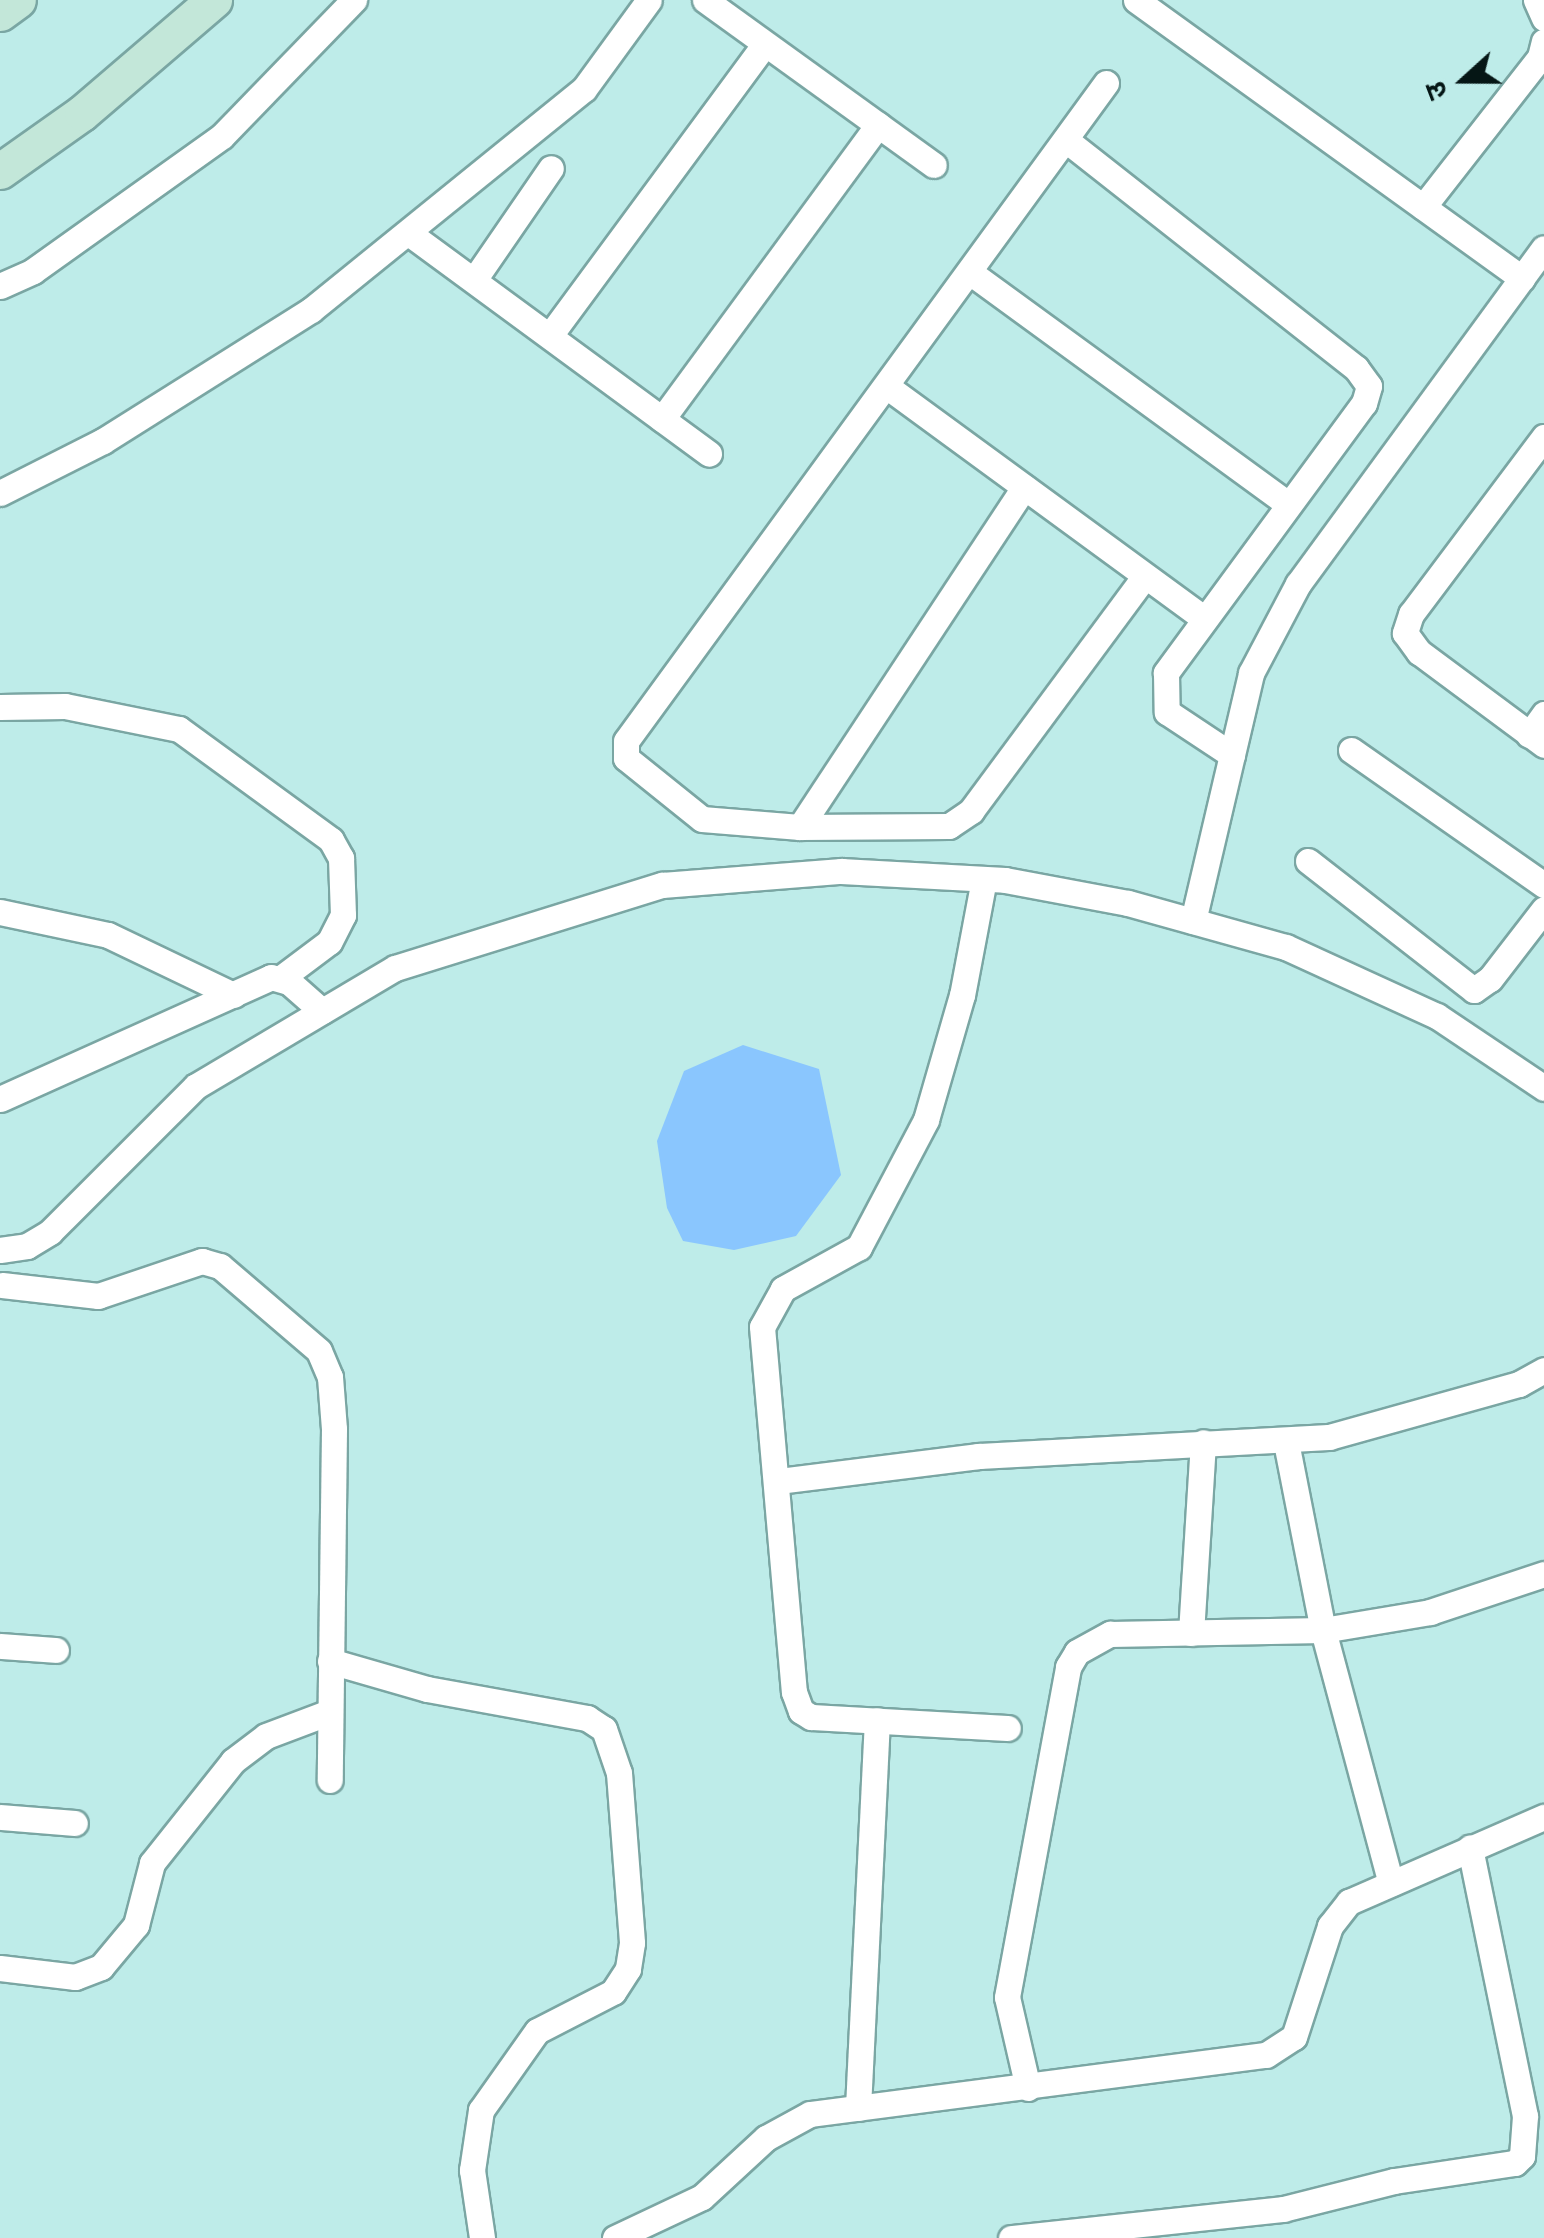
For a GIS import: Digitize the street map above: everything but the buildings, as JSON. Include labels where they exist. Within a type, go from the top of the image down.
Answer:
[{"type":"main road","points":[[0,13],[18,0]]},
{"type":"main road","points":[[0,171],[82,112],[214,0]]},
{"type":"street","points":[[0,286],[33,271],[222,136],[354,0]]},
{"type":"street","points":[[0,493],[103,442],[232,360],[410,234],[584,89],[648,0]]},
{"type":"street","points":[[705,0],[934,165]]},
{"type":"street","points":[[1536,0],[1544,18]]},
{"type":"street","points":[[1141,1],[1522,278]]},
{"type":"street","points":[[1423,207],[1540,57],[1544,40]]},
{"type":"street","points":[[551,334],[766,44]]},
{"type":"street","points":[[1106,84],[889,388],[626,741],[626,758],[642,777],[702,819],[926,831],[970,811],[1146,576]]},
{"type":"street","points":[[662,418],[878,124]]},
{"type":"street","points":[[1066,140],[1356,368],[1369,386],[1364,403],[1166,673],[1162,694],[1167,712],[1232,755]]},
{"type":"street","points":[[476,277],[552,168]]},
{"type":"street","points":[[410,234],[476,277],[709,454]]},
{"type":"street","points":[[1193,921],[1252,672],[1298,584],[1544,248]]},
{"type":"street","points":[[971,273],[1288,504]]},
{"type":"street","points":[[889,388],[1205,620]]},
{"type":"street","points":[[1539,731],[1419,652],[1405,634],[1410,614],[1544,437]]},
{"type":"street","points":[[800,827],[1024,487]]},
{"type":"street","points":[[0,706],[65,706],[179,729],[330,840],[341,858],[343,915],[329,942],[281,978],[0,1098]]},
{"type":"street","points":[[1352,750],[1544,886]]},
{"type":"street","points":[[1308,861],[1474,990],[1490,979],[1544,909]]},
{"type":"street","points":[[0,1250],[27,1246],[50,1232],[196,1086],[395,968],[662,885],[841,872],[984,879],[1128,903],[1286,948],[1437,1016],[1544,1088]]},
{"type":"street","points":[[984,879],[962,996],[926,1120],[859,1247],[782,1289],[762,1327],[794,1692],[801,1710],[877,1720],[1008,1728]]},
{"type":"street","points":[[0,912],[108,935],[234,995]]},
{"type":"street","points":[[281,978],[322,1011]]},
{"type":"street","points":[[1,1287],[98,1296],[202,1261],[220,1266],[318,1351],[330,1377],[334,1429],[330,1780]]},
{"type":"street","points":[[778,1482],[978,1456],[1203,1442],[1286,1442],[1436,1408],[1544,1370]]},
{"type":"street","points":[[1191,1633],[1203,1442]]},
{"type":"street","points":[[1286,1442],[1324,1630],[1391,1884]]},
{"type":"street","points":[[1028,2088],[1007,1997],[1068,1667],[1088,1642],[1110,1634],[1324,1630],[1430,1612],[1544,1574]]},
{"type":"street","points":[[0,1646],[56,1650]]},
{"type":"street","points":[[330,1661],[426,1689],[587,1718],[604,1729],[620,1773],[632,1943],[628,1969],[612,1992],[537,2031],[481,2110],[472,2170],[482,2238]]},
{"type":"street","points":[[0,1968],[75,1977],[101,1967],[136,1925],[152,1863],[234,1761],[266,1736],[330,1712]]},
{"type":"street","points":[[858,2108],[877,1720]]},
{"type":"street","points":[[0,1817],[74,1823]]},
{"type":"street","points":[[614,2238],[702,2197],[766,2138],[810,2114],[1266,2054],[1294,2037],[1330,1926],[1349,1902],[1544,1817]]},
{"type":"street","points":[[1010,2238],[1283,2209],[1394,2181],[1515,2163],[1522,2156],[1526,2116],[1470,1848]]},
{"type":"water","points":[[743,1045],[819,1069],[841,1175],[796,1236],[734,1250],[683,1241],[667,1208],[657,1141],[684,1071]]}]
